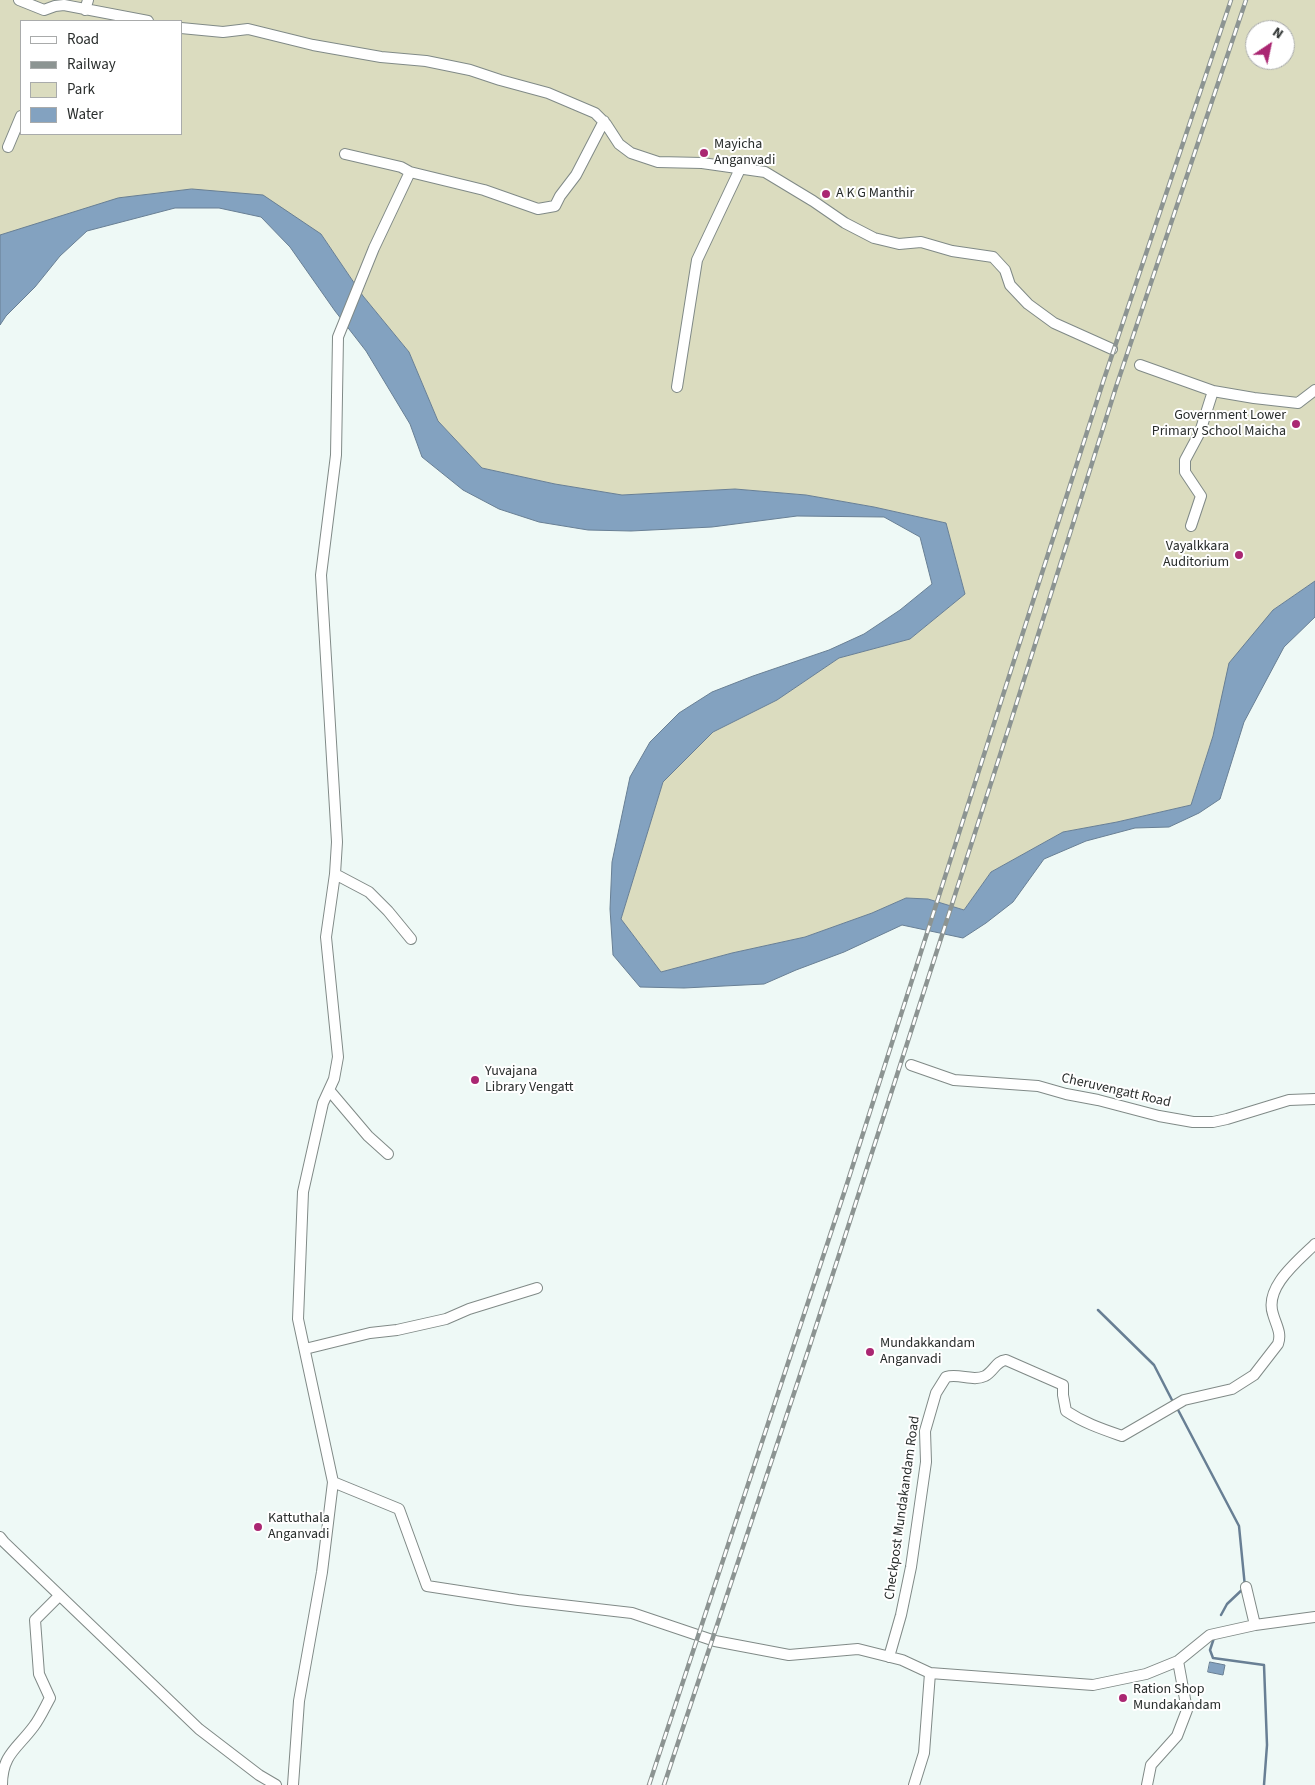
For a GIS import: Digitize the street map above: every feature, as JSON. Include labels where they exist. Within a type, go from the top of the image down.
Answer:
[{"type":"street","points":[[19,0],[44,10],[59,5],[87,5],[144,20]]},
{"type":"street","points":[[40,20],[44,10]]},
{"type":"street","points":[[182,28],[223,32],[248,29],[313,45],[470,70],[548,92],[595,113],[604,121],[620,144],[631,153],[658,162],[702,163],[765,172],[845,223],[874,238],[899,244],[921,242],[952,251],[993,258],[1005,270],[1010,285],[1028,304],[1054,323],[1112,349]]},
{"type":"street","points":[[8,148],[20,118]]},
{"type":"street","points":[[345,154],[484,190],[538,209],[555,206],[576,175],[604,121]]},
{"type":"street","points":[[677,386],[697,260],[740,169]]},
{"type":"street","points":[[293,1785],[299,1701],[322,1572],[333,1482],[298,1319],[303,1192],[323,1102],[334,1079],[338,1057],[326,937],[335,874],[337,842],[321,575],[336,454],[338,337],[374,248],[410,172]]},
{"type":"street","points":[[1140,365],[1213,391],[1254,398],[1298,403],[1315,390]]},
{"type":"street","points":[[1191,526],[1201,496],[1186,472],[1185,460],[1200,432],[1213,391]]},
{"type":"street","points":[[335,874],[369,892],[388,911],[411,939]]},
{"type":"street","name":"Cheruvengatt Road","points":[[910,1065],[954,1080],[1038,1086],[1159,1116],[1193,1122],[1213,1122],[1289,1100],[1315,1099]]},
{"type":"street","points":[[329,1090],[368,1136],[388,1154]]},
{"type":"street","name":"Checkpost Mundakandam Road","points":[[889,1657],[901,1615],[911,1567],[926,1462],[925,1431],[936,1393],[946,1376],[977,1378],[986,1376],[1000,1361],[1006,1360],[1063,1385],[1066,1411],[1094,1427],[1122,1436],[1180,1402],[1232,1389],[1254,1375],[1278,1344],[1280,1338],[1271,1304],[1278,1284],[1315,1244]]},
{"type":"street","points":[[305,1349],[370,1333],[397,1330],[446,1319],[469,1309],[537,1288]]},
{"type":"street","points":[[333,1482],[399,1509],[427,1586],[518,1600],[632,1613],[715,1641],[789,1655],[858,1649],[902,1660],[930,1673],[1093,1685],[1146,1674],[1178,1661],[1210,1635],[1255,1625],[1315,1617]]},
{"type":"street","points":[[0,1537],[199,1729],[258,1775],[276,1785]]},
{"type":"street","points":[[1246,1587],[1255,1625]]},
{"type":"street","points":[[0,1761],[35,1725],[50,1698],[40,1674],[35,1620],[60,1596]]},
{"type":"street","points":[[1147,1785],[1151,1765],[1177,1736],[1187,1710],[1178,1661]]},
{"type":"street","points":[[914,1785],[924,1753],[930,1673]]},
{"type":"street","points":[[2,1785],[2,1772],[11,1751]]},
{"type":"green space","points":[[0,0],[1315,0],[1315,581],[1273,610],[1213,736],[1191,805],[1063,832],[991,872],[964,910],[928,899],[906,898],[872,913],[805,937],[732,953],[661,972],[621,919],[663,782],[713,732],[777,700],[839,658],[910,639],[965,594],[946,523],[874,507],[806,495],[735,489],[622,495],[555,484],[482,468],[438,421],[409,352],[363,296],[321,234],[192,189],[0,236]]},
{"type":"water","points":[[192,189],[263,195],[321,234],[363,296],[409,352],[438,421],[482,468],[555,484],[622,495],[735,489],[806,495],[874,507],[946,523],[965,594],[910,639],[839,658],[777,700],[713,732],[663,782],[621,919],[661,972],[732,953],[805,937],[872,913],[906,898],[928,899],[964,910],[991,872],[1063,832],[1191,805],[1213,736],[1229,663],[1273,610],[1315,581],[1315,617],[1284,647],[1244,722],[1220,799],[1199,813],[1169,827],[1135,828],[1086,841],[1044,859],[1013,902],[963,938],[902,925],[844,952],[764,984],[684,988],[640,987],[613,955],[610,909],[612,862],[630,777],[650,742],[679,713],[712,692],[829,650],[864,634],[900,610],[932,584],[920,537],[884,517],[797,516],[712,527],[631,531],[588,530],[539,522],[499,509],[463,490],[422,457],[410,424],[366,351],[290,247],[261,217],[219,208],[175,208],[87,231],[60,256],[0,325],[0,235],[118,198]]},
{"type":"water","points":[[1210,1662],[1225,1665],[1223,1675],[1208,1672]]},
{"type":"waterway","points":[[1098,1310],[1154,1365],[1173,1402]]},
{"type":"waterway","points":[[1176,1406],[1239,1526],[1245,1587],[1227,1604],[1221,1615]]},
{"type":"waterway","points":[[1214,1638],[1210,1650],[1213,1658],[1264,1665],[1267,1745],[1264,1785]]},
{"type":"railway","points":[[649,1785],[845,1190],[1103,382],[1231,0]]},
{"type":"railway","points":[[664,1785],[810,1345],[1011,721],[1116,387],[1246,0]]},
{"type":"place","name":"Mayicha Anganvadi","points":[[704,153]]},
{"type":"place","name":"A K G Manthir","points":[[826,194]]},
{"type":"place","name":"Government Lower Primary School Maicha","points":[[1296,424]]},
{"type":"place","name":"Vayalkkara Auditorium","points":[[1239,555]]},
{"type":"place","name":"Yuvajana Library Vengatt","points":[[475,1080]]},
{"type":"place","name":"Mundakkandam Anganvadi","points":[[870,1352]]},
{"type":"place","name":"Kattuthala Anganvadi","points":[[258,1527]]},
{"type":"place","name":"Ration Shop Mundakandam","points":[[1123,1698]]}]
